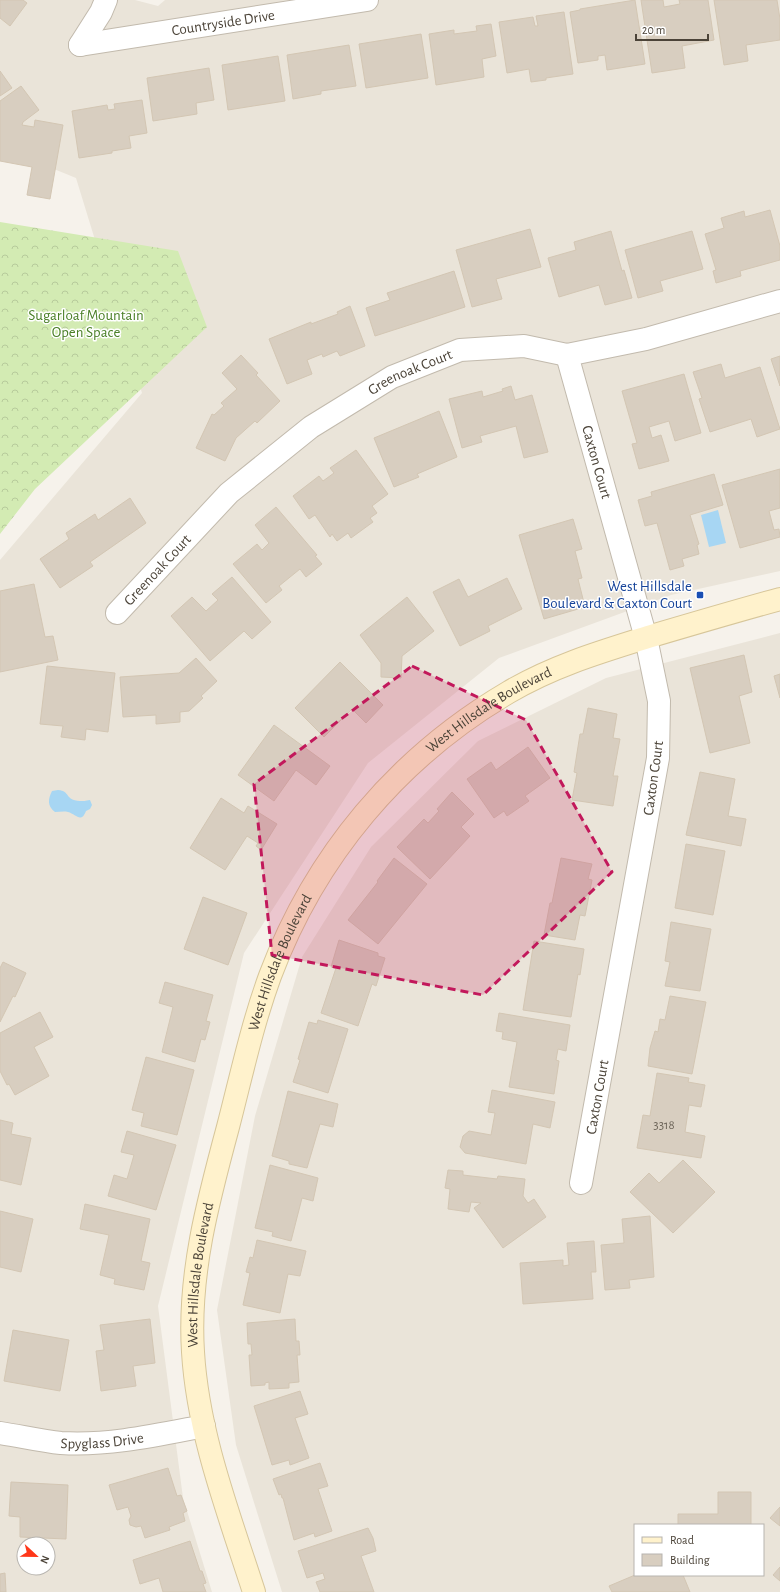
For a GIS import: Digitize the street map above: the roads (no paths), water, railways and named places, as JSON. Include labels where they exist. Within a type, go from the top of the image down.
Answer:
[{"type":"main road","name":"West Hillsdale Boulevard","points":[[254,1592],[212,1462],[194,1367],[192,1318],[199,1247],[207,1205],[254,1027],[270,977],[290,930],[311,889],[336,850],[364,813],[396,778],[430,747],[469,717],[510,691],[551,670],[592,654],[780,598]]},
{"type":"street","name":"Countryside Drive","points":[[106,0],[101,12],[80,45],[367,0]]},
{"type":"street","name":"Greenoak Court","points":[[117,613],[229,493],[311,427],[392,377],[460,350],[524,346],[567,355],[646,339],[780,301]]},
{"type":"street","name":"Caxton Court","points":[[567,355],[646,638],[659,701],[658,758],[581,1183]]},
{"type":"street","name":"Spyglass Drive","points":[[0,1433],[60,1442],[88,1443],[120,1441],[204,1426]]},
{"type":"water","points":[[718,510],[726,543],[709,547],[701,515]]},
{"type":"water","points":[[58,790],[65,792],[69,797],[75,800],[90,800],[92,805],[90,809],[80,818],[68,812],[55,812],[49,805],[49,800],[52,791]]},
{"type":"place","name":"West Hillsdale Boulevard & Caxton Court","points":[[700,595]]},
{"type":"park label","name":"Sugarloaf Mountain Open Space","points":[[86,324]]}]
